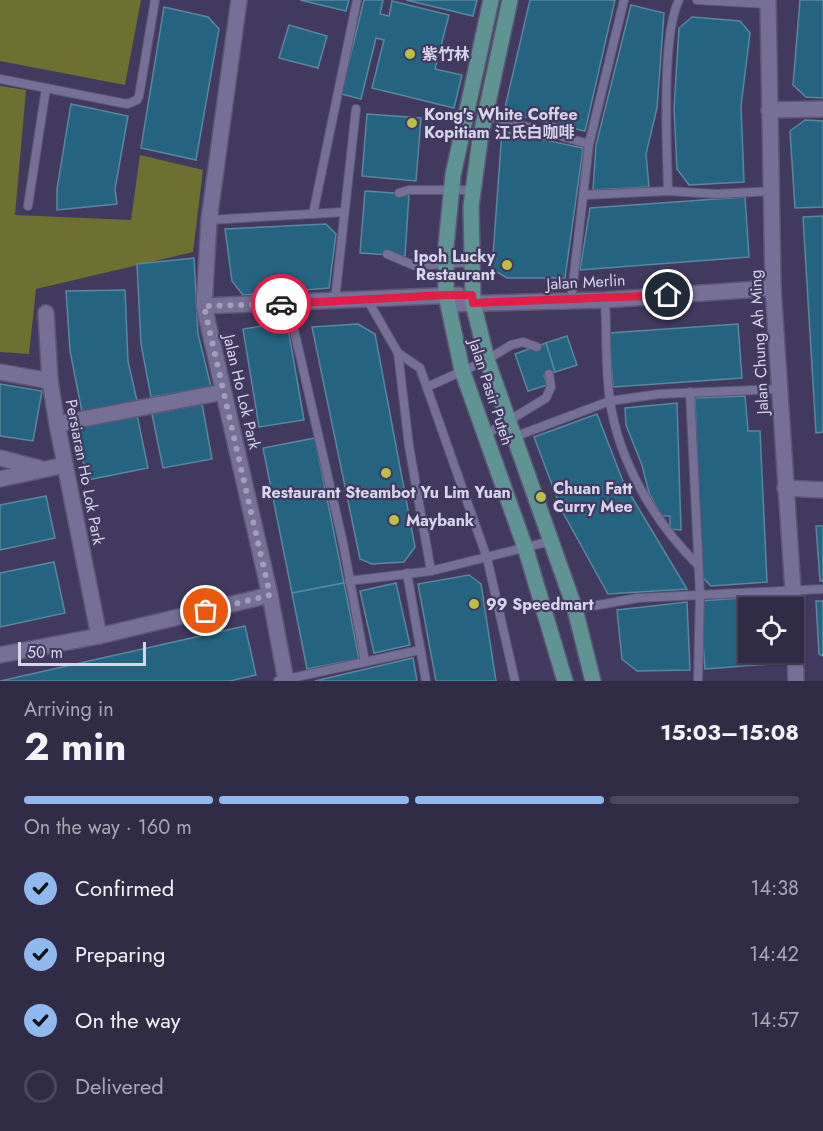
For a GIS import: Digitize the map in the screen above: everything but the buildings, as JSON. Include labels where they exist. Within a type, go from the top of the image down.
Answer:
[{"type":"main road","name":"Jalan Pasir Puteh","points":[[491,0],[452,188],[446,266],[447,299],[462,370],[548,616],[565,681]]},
{"type":"main road","name":"Jalan Pasir Puteh","points":[[510,0],[473,190],[472,299],[488,360],[574,609],[593,681]]},
{"type":"street","name":"Jalan Ho Lok Park","points":[[239,0],[209,220],[204,306],[270,595],[283,680]]},
{"type":"street","name":"Jalan Chung Ah Ming","points":[[768,2],[773,288],[793,591],[796,681]]},
{"type":"street","points":[[769,110],[823,109]]},
{"type":"street","name":"Jalan Merlin","points":[[447,299],[605,300],[773,288]]},
{"type":"street","points":[[204,306],[367,299],[447,299]]},
{"type":"street","name":"Persiaran Ho Lok Park","points":[[46,313],[50,381],[57,424],[99,636]]},
{"type":"street","points":[[0,372],[50,381]]},
{"type":"street","points":[[57,424],[223,392]]},
{"type":"street","points":[[0,458],[45,469]]},
{"type":"street","points":[[0,479],[65,465]]},
{"type":"street","points":[[785,488],[823,490]]},
{"type":"street","points":[[0,655],[99,636],[270,595]]},
{"type":"lane","points":[[0,79],[127,104],[137,100],[155,0]]},
{"type":"lane","points":[[313,214],[357,0]]},
{"type":"lane","points":[[572,301],[590,144],[624,0]]},
{"type":"lane","points":[[668,191],[670,44],[673,11],[679,0]]},
{"type":"lane","points":[[697,0],[768,2]]},
{"type":"lane","points":[[28,206],[46,88]]},
{"type":"lane","points":[[335,300],[356,109]]},
{"type":"lane","points":[[486,115],[590,144]]},
{"type":"lane","points":[[399,193],[409,189],[473,190]]},
{"type":"lane","points":[[584,195],[668,191],[717,194],[772,191]]},
{"type":"lane","points":[[209,220],[344,212]]},
{"type":"lane","points":[[387,254],[415,266],[446,266],[472,262]]},
{"type":"lane","points":[[367,299],[398,353],[409,446],[430,571]]},
{"type":"lane","points":[[605,300],[610,401],[619,439],[657,517],[677,544],[698,565]]},
{"type":"lane","points":[[288,303],[365,662]]},
{"type":"lane","points":[[427,387],[488,360],[511,345],[523,342],[537,346]]},
{"type":"lane","points":[[398,353],[420,368],[427,387],[487,558],[515,681]]},
{"type":"lane","points":[[485,435],[546,399],[551,387],[549,374]]},
{"type":"lane","points":[[514,437],[610,401],[690,392],[779,389]]},
{"type":"lane","points":[[690,392],[700,594],[698,681]]},
{"type":"lane","points":[[349,581],[430,571],[526,550],[551,542]]},
{"type":"lane","points":[[407,573],[426,681]]},
{"type":"lane","points":[[574,609],[638,598],[823,589]]},
{"type":"lane","points":[[283,680],[420,650]]},
{"type":"green space","points":[[0,0],[141,0],[125,85],[0,61]]},
{"type":"green space","points":[[0,86],[26,90],[15,215],[131,220],[140,155],[203,170],[193,252],[36,289],[29,354],[0,352]]},
{"type":"way so far","points":[[206,611],[270,595],[204,306],[281,304]]},
{"type":"place","name":"紫竹林","points":[[410,54]]},
{"type":"place","name":"Kong's White Coffee Kopitiam 江氏白咖啡","points":[[412,123]]},
{"type":"place","name":"Ipoh Lucky Restaurant","points":[[507,265]]},
{"type":"place","name":"Restaurant Steambot Yu Lim Yuan","points":[[386,473]]},
{"type":"place","name":"Chuan Fatt Curry Mee","points":[[541,497]]},
{"type":"place","name":"Maybank","points":[[394,520]]},
{"type":"place","name":"99 Speedmart","points":[[474,604]]},
{"type":"route","points":[[281,304],[446,295],[472,295],[473,303],[605,300],[668,295]]}]
